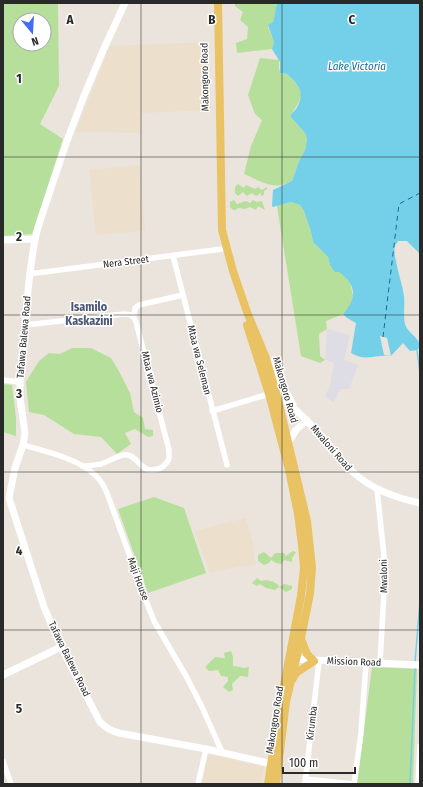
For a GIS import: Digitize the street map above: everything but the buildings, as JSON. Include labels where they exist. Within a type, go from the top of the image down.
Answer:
[{"type":"main road","name":"Tafawa Balewa Road","points":[[125,3],[105,44],[58,164],[35,239],[29,274],[20,382],[20,398],[25,433],[24,445],[6,498],[44,607],[61,647],[104,727],[119,733],[222,752],[274,764]]},
{"type":"main road","name":"Makongoro Road","points":[[214,3],[218,232],[222,249],[289,441],[307,521],[312,574],[301,638],[292,659],[290,682],[274,764],[268,784]]},
{"type":"main road","name":"Makongoro Road","points":[[218,3],[222,230],[229,258],[247,312],[266,358],[301,530],[304,568],[292,659],[274,764],[276,784]]},
{"type":"main road","points":[[3,240],[35,239]]},
{"type":"main road","points":[[266,358],[296,410]]},
{"type":"main road","name":"Mwaloni Road","points":[[273,395],[286,400],[307,420],[353,473],[377,489],[398,498],[420,503]]},
{"type":"main road","points":[[289,441],[296,430],[307,420]]},
{"type":"main road","points":[[290,682],[296,674],[317,661],[307,654],[301,638]]},
{"type":"main road","points":[[3,675],[61,647]]},
{"type":"main road","name":"Mission Road","points":[[292,659],[419,665]]},
{"type":"street","name":"Nera Street","points":[[29,274],[222,249]]},
{"type":"street","name":"Mtaa wa Seleman","points":[[172,256],[227,465]]},
{"type":"street","points":[[25,325],[124,314],[134,316],[135,308],[139,305],[183,295]]},
{"type":"street","name":"Mtaa wa Azimio","points":[[82,466],[102,464],[127,455],[132,457],[146,469],[152,470],[164,467],[169,459],[169,450],[134,316]]},
{"type":"street","points":[[3,380],[20,382]]},
{"type":"street","points":[[212,411],[273,395]]},
{"type":"street","name":"Maji House","points":[[24,445],[48,452],[82,466],[95,474],[103,483],[108,493],[144,598],[154,621],[202,707],[222,752]]},
{"type":"street","name":"Mwaloni","points":[[377,489],[384,570],[380,663]]},
{"type":"street","name":"Kirumba","points":[[305,781],[317,661]]},
{"type":"street","points":[[305,781],[354,784],[361,733],[366,663]]},
{"type":"street","points":[[418,784],[420,746]]},
{"type":"street","points":[[198,784],[206,749]]},
{"type":"street","points":[[3,761],[11,784]]},
{"type":"shaded area","points":[[209,42],[211,110],[142,113],[141,133],[75,132],[110,46]]},
{"type":"shaded area","points":[[140,165],[145,231],[96,235],[89,170]]},
{"type":"shaded area","points":[[327,329],[350,335],[344,360],[358,365],[349,389],[340,389],[334,402],[325,397],[330,385],[334,363],[325,360]]},
{"type":"shaded area","points":[[245,518],[252,539],[256,565],[237,567],[210,573],[195,531]]},
{"type":"shaded area","points":[[208,754],[264,767],[261,784],[202,784]]},
{"type":"green space","points":[[3,3],[58,3],[59,86],[40,124],[63,139],[32,234],[3,236]]},
{"type":"green space","points":[[235,3],[277,3],[273,22],[268,27],[274,42],[272,49],[237,53],[236,43],[247,39],[248,27],[240,20],[243,12],[235,6]]},
{"type":"green space","points":[[260,58],[279,60],[279,69],[282,74],[287,74],[301,91],[298,104],[290,116],[305,133],[307,139],[305,150],[299,161],[292,181],[285,184],[268,184],[244,174],[251,146],[262,120],[255,114],[248,95]]},
{"type":"green space","points":[[238,184],[244,188],[246,185],[255,189],[258,187],[262,190],[267,187],[267,189],[264,191],[264,195],[261,196],[261,193],[256,196],[252,193],[247,196],[243,192],[238,196],[235,193],[235,187]]},
{"type":"green space","points":[[234,200],[237,204],[246,201],[250,203],[253,200],[257,202],[262,201],[265,210],[258,206],[256,210],[250,207],[233,210],[230,207],[230,202]]},
{"type":"green space","points":[[291,202],[300,205],[304,211],[313,242],[328,257],[330,265],[346,276],[350,282],[353,296],[351,305],[343,314],[326,321],[327,329],[319,334],[320,356],[325,360],[320,363],[301,356],[277,206]]},
{"type":"green space","points":[[72,348],[91,348],[111,358],[130,393],[134,412],[143,418],[145,429],[153,430],[153,436],[148,437],[135,429],[125,433],[131,444],[117,454],[101,437],[74,434],[44,415],[29,412],[26,382],[39,361],[49,353],[60,354]]},
{"type":"green space","points":[[3,384],[12,385],[16,418],[16,436],[3,432]]},
{"type":"green space","points":[[154,497],[184,508],[206,573],[148,593],[118,509]]},
{"type":"green space","points":[[293,551],[296,552],[292,558],[292,562],[284,560],[282,564],[271,560],[269,563],[264,565],[258,561],[258,555],[264,552],[271,558],[275,553],[284,553],[286,556]]},
{"type":"green space","points":[[257,578],[261,581],[271,581],[280,587],[284,584],[292,586],[292,589],[286,592],[279,587],[275,590],[266,588],[260,584],[257,586],[252,583]]},
{"type":"green space","points":[[231,651],[233,666],[243,668],[249,667],[248,677],[240,676],[232,684],[233,690],[229,692],[223,687],[228,681],[228,677],[221,676],[218,670],[209,671],[205,667],[215,657],[225,658],[224,653]]},
{"type":"green space","points":[[372,667],[417,669],[413,784],[357,784]]},
{"type":"water","name":"Lake Victoria","points":[[277,3],[420,3],[420,254],[407,241],[398,241],[394,250],[404,296],[405,324],[408,330],[418,340],[420,347],[417,350],[410,351],[403,343],[391,356],[361,357],[351,353],[356,323],[343,314],[351,303],[353,297],[352,287],[345,277],[339,272],[335,272],[330,265],[328,257],[313,242],[304,211],[300,205],[291,202],[272,206],[273,190],[292,181],[299,161],[305,150],[307,139],[305,133],[290,116],[299,103],[301,94],[300,90],[287,74],[280,73],[280,62],[272,49],[274,42],[268,25],[273,22]]},
{"type":"pier","points":[[380,336],[387,338],[391,356],[384,355]]},
{"type":"waterway","points":[[417,350],[420,373]]},
{"type":"waterway","points":[[415,662],[420,601]]},
{"type":"waterway","points":[[410,784],[415,668]]},
{"type":"ferry route","points":[[383,337],[399,204],[420,193]]},
{"type":"district","name":"Isamilo Kaskazini","points":[[89,314]]}]
